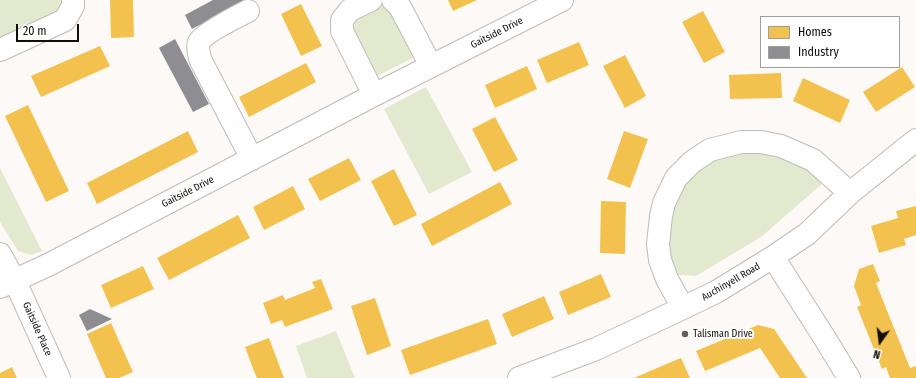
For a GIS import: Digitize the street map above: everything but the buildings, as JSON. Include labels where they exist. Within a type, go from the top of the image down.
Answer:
[{"type":"street","points":[[0,50],[65,20],[73,6],[73,0]]},
{"type":"street","points":[[370,0],[350,10],[342,20],[342,31],[374,95]]},
{"type":"street","points":[[393,0],[400,7],[431,66]]},
{"type":"street","name":"Gaitside Drive","points":[[8,284],[374,95],[562,0]]},
{"type":"street","points":[[248,11],[204,35],[199,43],[198,52],[252,159]]},
{"type":"street","name":"Auchinyell Road","points":[[519,378],[596,349],[716,292],[807,234],[850,193],[916,140]]},
{"type":"street","points":[[683,308],[667,279],[660,260],[658,244],[664,203],[676,178],[692,162],[710,150],[741,142],[761,142],[781,146],[813,160],[850,193]]},
{"type":"street","name":"Gaitside Place","points":[[0,254],[8,284],[59,378]]},
{"type":"street","points":[[773,257],[849,378]]},
{"type":"green space","points":[[0,0],[62,0],[62,6],[55,17],[0,39]]},
{"type":"green space","points":[[383,6],[395,11],[417,56],[375,77],[353,30],[357,17]]},
{"type":"green space","points":[[426,87],[472,172],[429,194],[384,109]]},
{"type":"green space","points":[[737,152],[775,153],[807,167],[822,184],[761,237],[696,276],[679,275],[666,250],[667,213],[682,182],[706,162]]},
{"type":"green space","points":[[0,168],[42,251],[31,255],[18,251],[0,222]]},
{"type":"green space","points":[[336,331],[355,378],[307,378],[296,346]]},
{"type":"place","name":"Talisman Drive","points":[[685,334]]}]
